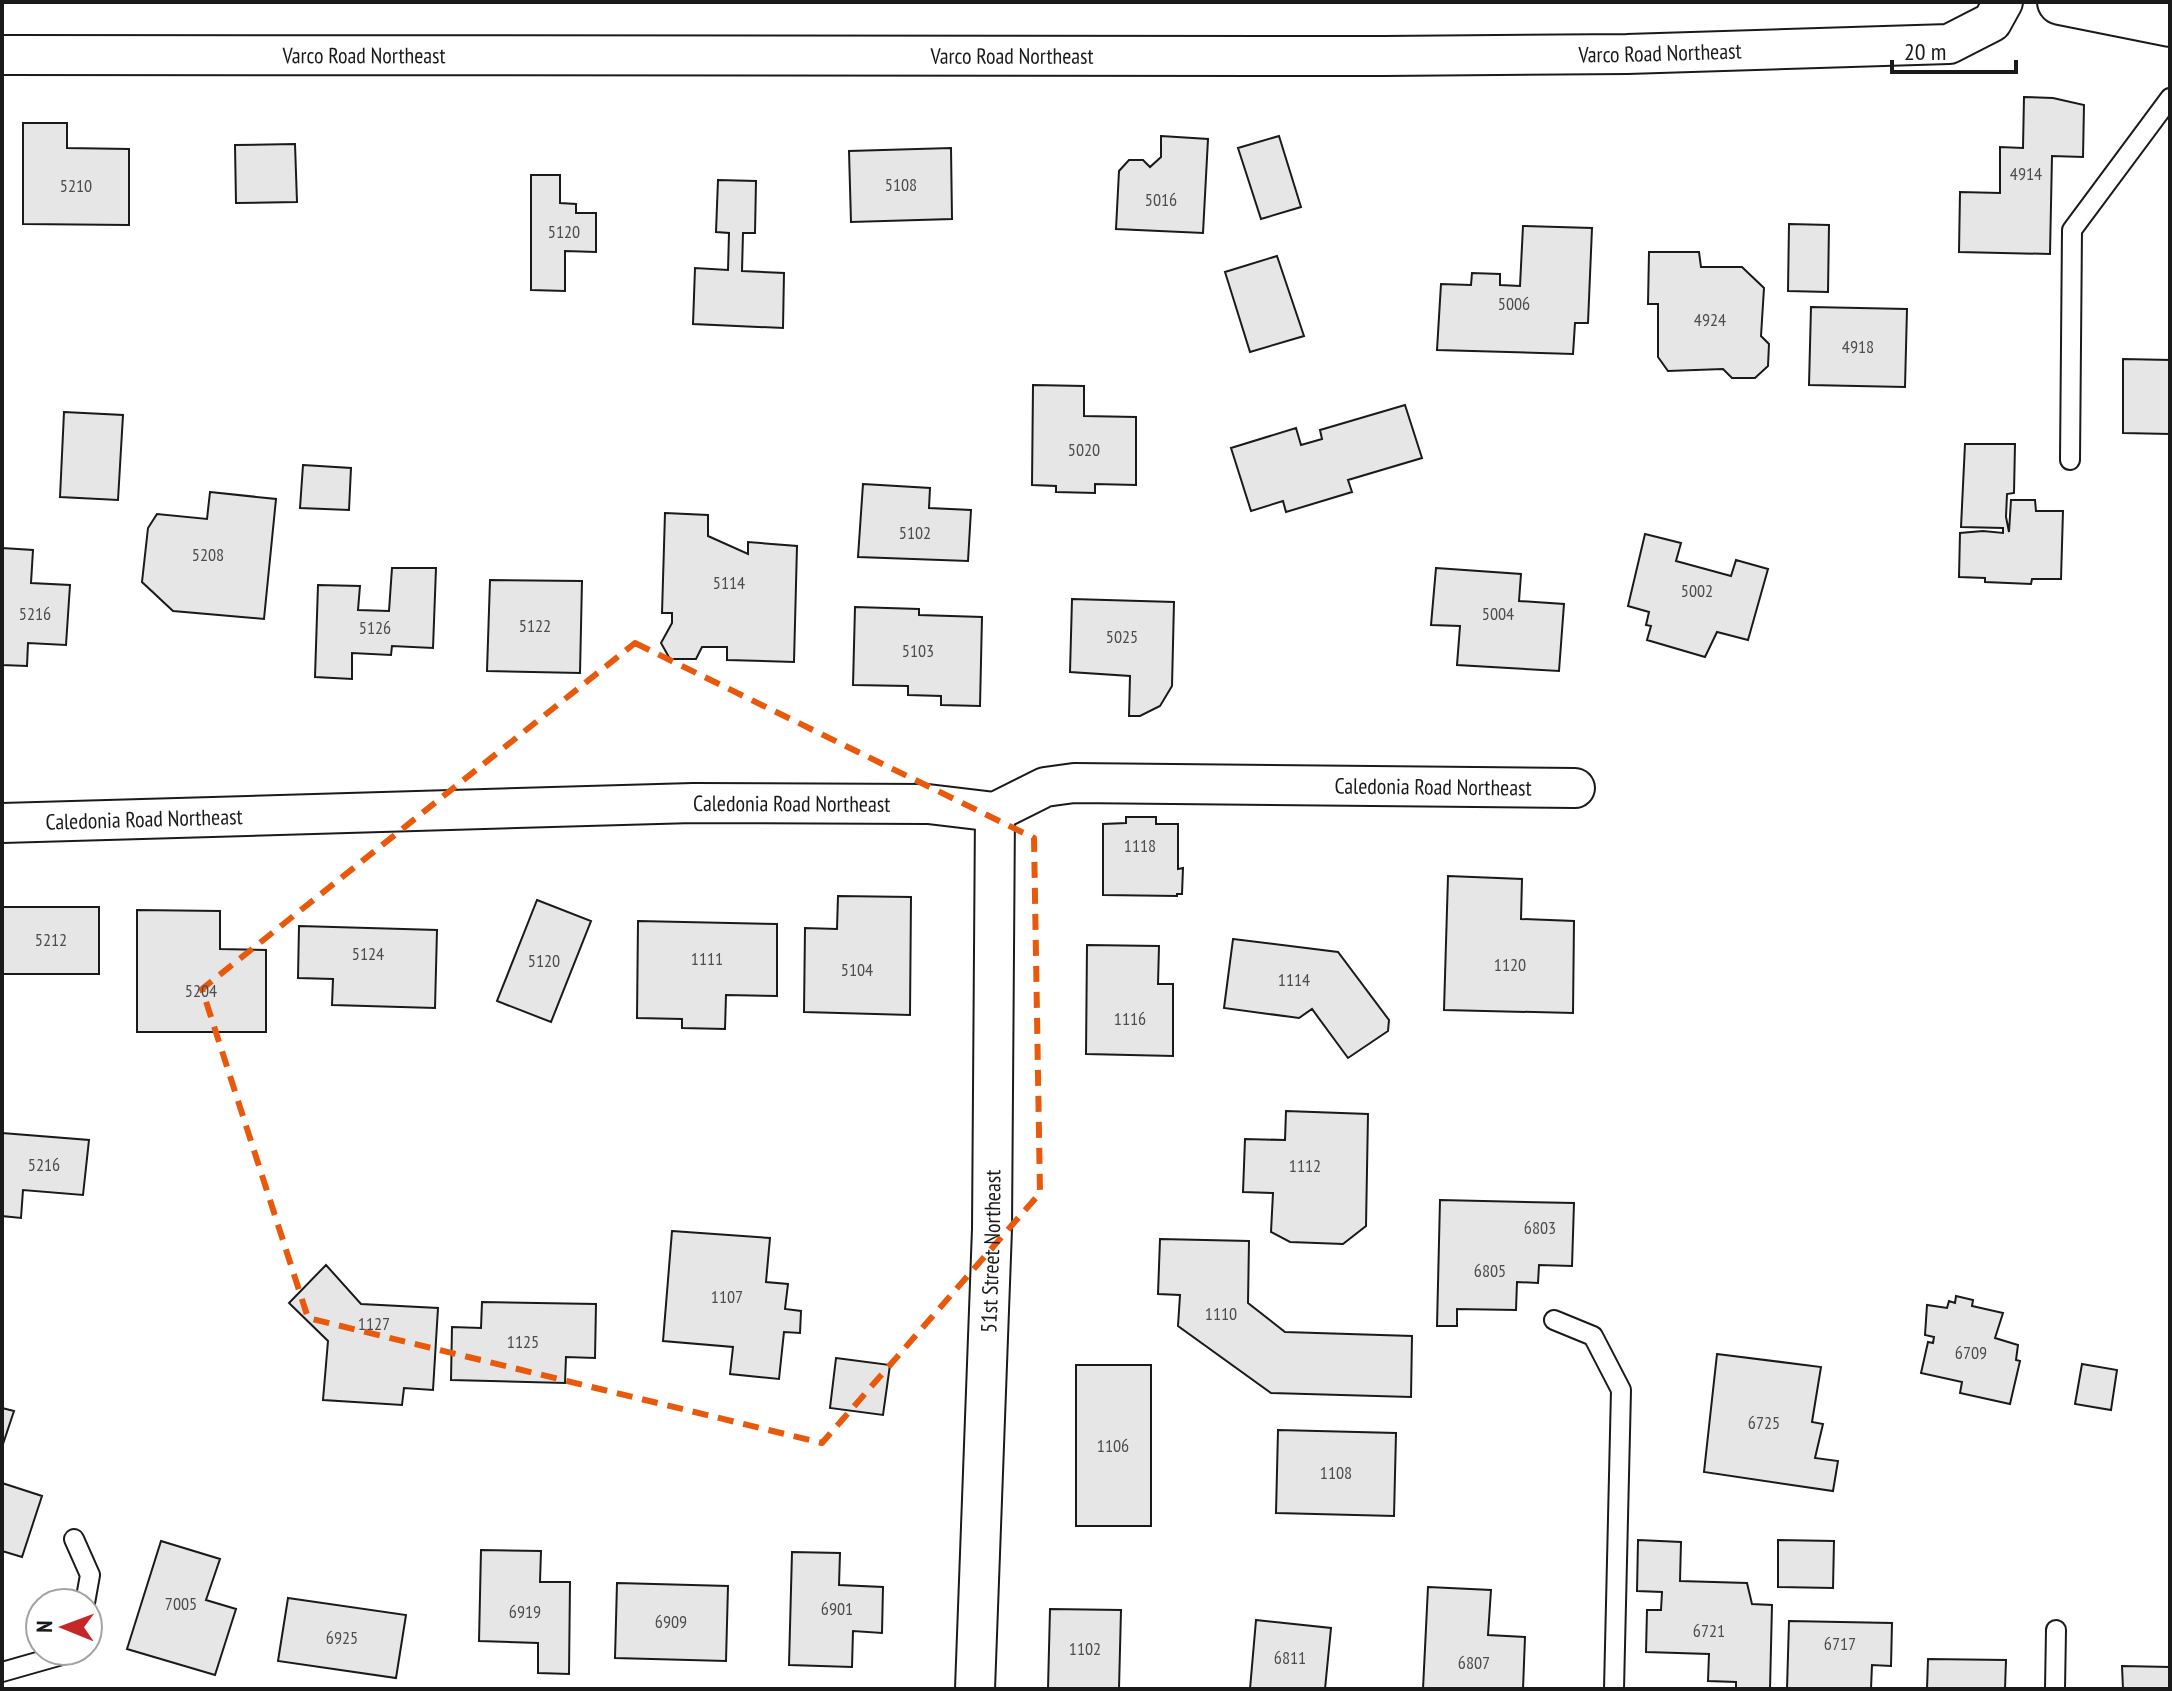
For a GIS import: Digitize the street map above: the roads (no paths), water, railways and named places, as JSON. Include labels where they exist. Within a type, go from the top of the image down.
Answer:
[{"type":"street","name":"Varco Road Northeast","points":[[2,55],[1627,54],[1949,44],[1992,22],[2003,2]]},
{"type":"street","points":[[2060,2],[2170,24]]},
{"type":"street","name":"Caledonia Road Northeast","points":[[2,823],[693,803],[928,804],[995,812],[1045,787],[1074,783],[1575,788]]},
{"type":"street","name":"51st Street Northeast","points":[[975,1689],[992,1229],[995,812]]},
{"type":"lane","points":[[2070,460],[2072,230],[2170,98]]},
{"type":"lane","points":[[1554,1320],[1593,1336],[1621,1390],[1614,1689]]},
{"type":"lane","points":[[74,1539],[90,1575],[88,1587]]},
{"type":"lane","points":[[2055,1689],[2056,1630]]},
{"type":"lane","points":[[2,1672],[24,1666]]}]
